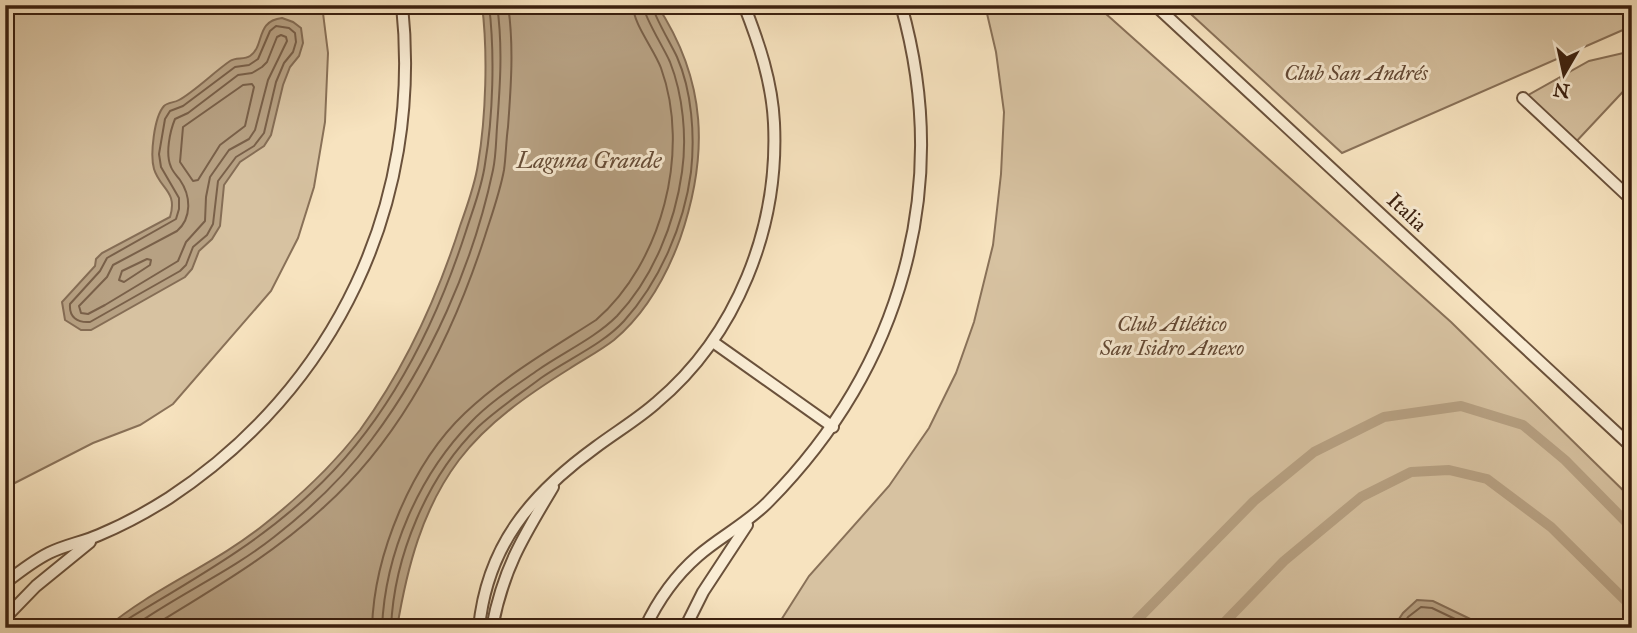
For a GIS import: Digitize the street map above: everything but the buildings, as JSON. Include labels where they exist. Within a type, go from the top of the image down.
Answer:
[{"type":"street","points":[[6,582],[48,554],[98,536],[170,497],[243,441],[291,391],[308,369],[326,340],[366,261],[395,167],[405,88],[402,5]]},
{"type":"street","points":[[479,628],[487,584],[505,538],[536,497],[595,447],[657,403],[681,379],[713,342],[748,277],[766,217],[772,178],[774,124],[766,71],[744,5]]},
{"type":"street","points":[[685,628],[717,568],[750,520],[796,474],[833,427],[881,341],[904,276],[919,200],[922,125],[914,58],[901,5]]},
{"type":"street","name":"Italia","points":[[1155,5],[1632,447]]},
{"type":"street","points":[[1523,98],[1632,200]]},
{"type":"street","points":[[713,342],[833,427]]},
{"type":"street","points":[[492,628],[497,602],[512,557],[558,478]]},
{"type":"street","points":[[645,628],[665,591],[699,555],[750,520]]},
{"type":"street","points":[[5,618],[23,599],[98,536]]},
{"type":"street","points":[[699,555],[713,558],[717,568]]},
{"type":"street","points":[[6,582],[17,584],[23,599]]},
{"type":"green space","points":[[5,5],[322,5],[328,53],[325,122],[314,187],[298,238],[271,291],[173,404],[140,425],[93,443],[5,488]]},
{"type":"green space","name":"Club Atlético San Isidro Anexo","points":[[985,5],[1096,5],[1451,322],[1632,499],[1632,628],[776,628],[809,576],[889,486],[929,428],[956,373],[974,322],[993,245],[1001,174],[1004,112],[996,52]]},
{"type":"green space","name":"Club San Andrés","points":[[1181,5],[1632,5],[1632,26],[1342,153]]},
{"type":"green space","points":[[1632,51],[1632,82],[1573,145],[1523,98],[1589,61]]},
{"type":"water","name":"Laguna Grande","points":[[482,5],[657,5],[674,33],[694,90],[699,148],[696,178],[680,239],[653,294],[635,319],[614,340],[510,410],[483,433],[459,460],[435,498],[418,540],[397,628],[106,628],[145,600],[247,538],[291,502],[350,443],[391,382],[418,332],[441,280],[475,180],[481,146],[485,84]]},
{"type":"water","points":[[282,18],[301,28],[303,43],[283,85],[271,135],[264,146],[240,162],[224,185],[220,226],[212,239],[199,251],[192,269],[185,277],[91,330],[81,330],[65,320],[62,302],[95,266],[96,259],[102,253],[170,217],[172,201],[157,176],[153,163],[155,127],[164,106],[185,96],[230,61],[250,56],[255,52],[268,24]]},
{"type":"water","points":[[1417,600],[1433,601],[1489,628],[1393,628],[1403,613]]},
{"type":"waterway","points":[[1129,628],[1254,501],[1314,452],[1384,417],[1461,406],[1523,425],[1565,460],[1632,528]]},
{"type":"waterway","points":[[1219,628],[1284,561],[1361,497],[1411,472],[1449,470],[1487,479],[1551,527],[1632,607]]}]
